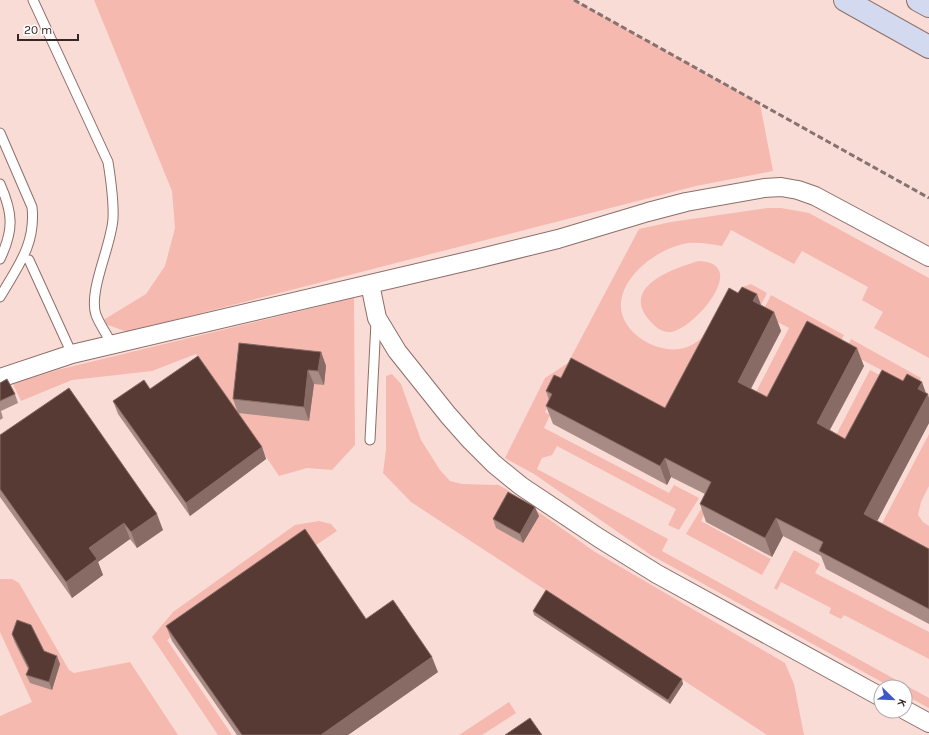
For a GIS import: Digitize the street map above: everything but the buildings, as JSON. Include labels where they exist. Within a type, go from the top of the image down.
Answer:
[{"type":"main road","points":[[845,0],[929,46]]},
{"type":"main road","points":[[918,0],[929,6]]},
{"type":"street","points":[[0,378],[72,354],[551,241],[678,204],[770,188],[798,190],[815,196],[929,257]]},
{"type":"street","points":[[370,284],[376,318],[398,351],[448,415],[494,464],[521,486],[572,521],[657,574],[873,693]]},
{"type":"street","points":[[913,714],[929,723]]},
{"type":"lane","points":[[33,0],[108,162],[112,184],[113,219],[108,246],[94,291],[96,314],[112,344]]},
{"type":"lane","points":[[0,133],[32,207],[34,219],[29,245],[0,297]]},
{"type":"lane","points":[[0,184],[8,202],[12,221],[8,243],[0,259]]},
{"type":"lane","points":[[29,260],[72,354]]},
{"type":"lane","points":[[370,440],[376,318]]},
{"type":"shaded area","points":[[94,0],[574,0],[760,104],[773,171],[696,186],[127,332],[100,322],[146,294],[165,266],[175,228],[172,191]]},
{"type":"shaded area","points":[[768,208],[781,208],[809,213],[929,278],[929,358],[874,328],[883,312],[862,300],[868,287],[802,251],[794,264],[731,230],[722,246],[688,243],[665,250],[643,265],[634,274],[622,296],[621,308],[623,318],[628,327],[644,341],[654,346],[674,349],[688,347],[702,338],[711,329],[670,418],[559,385],[545,412],[550,415],[544,428],[669,493],[674,485],[699,498],[679,530],[668,525],[676,509],[557,446],[552,455],[542,458],[537,469],[668,539],[662,551],[894,679],[876,679],[651,555],[534,474],[505,458],[545,378],[568,363],[639,229],[671,222]]},
{"type":"shaded area","points":[[699,261],[714,265],[720,273],[719,284],[713,296],[704,309],[681,328],[671,332],[665,332],[659,329],[650,321],[642,309],[641,298],[645,289],[664,274]]},
{"type":"shaded area","points":[[751,284],[767,293],[761,305],[746,297],[735,298],[743,287]]},
{"type":"shaded area","points":[[771,295],[844,335],[838,346],[772,407],[753,398],[789,328],[768,317],[771,311],[765,307]]},
{"type":"shaded area","points":[[354,298],[355,445],[332,470],[307,468],[279,476],[196,354],[152,371],[72,380],[21,401],[13,384],[57,370]]},
{"type":"shaded area","points":[[851,339],[921,378],[916,388],[845,351]]},
{"type":"shaded area","points":[[870,370],[887,379],[847,456],[834,439]]},
{"type":"shaded area","points":[[392,374],[401,384],[421,440],[440,470],[450,481],[462,484],[498,485],[506,489],[595,552],[785,663],[794,684],[804,735],[767,735],[411,502],[383,473],[386,449],[386,376]]},
{"type":"shaded area","points":[[929,434],[929,486],[921,502],[918,515],[923,522],[929,526],[929,555],[879,529]]},
{"type":"shaded area","points":[[715,486],[718,487],[701,521],[771,559],[762,575],[686,534]]},
{"type":"shaded area","points":[[319,521],[331,524],[337,531],[316,545],[310,538],[167,640],[232,735],[218,735],[152,637],[173,612],[295,525]]},
{"type":"shaded area","points":[[794,550],[820,564],[815,573],[929,632],[929,659],[844,615],[841,619],[829,613],[831,608],[781,582],[777,590],[774,588]]},
{"type":"shaded area","points":[[0,579],[12,579],[19,583],[69,670],[74,673],[130,662],[178,735],[0,735],[0,716],[32,702],[0,632]]},
{"type":"shaded area","points":[[913,689],[929,698],[929,708],[913,699]]},
{"type":"shaded area","points":[[509,702],[516,713],[482,735],[459,735]]},
{"type":"railway","points":[[574,0],[929,198]]}]
